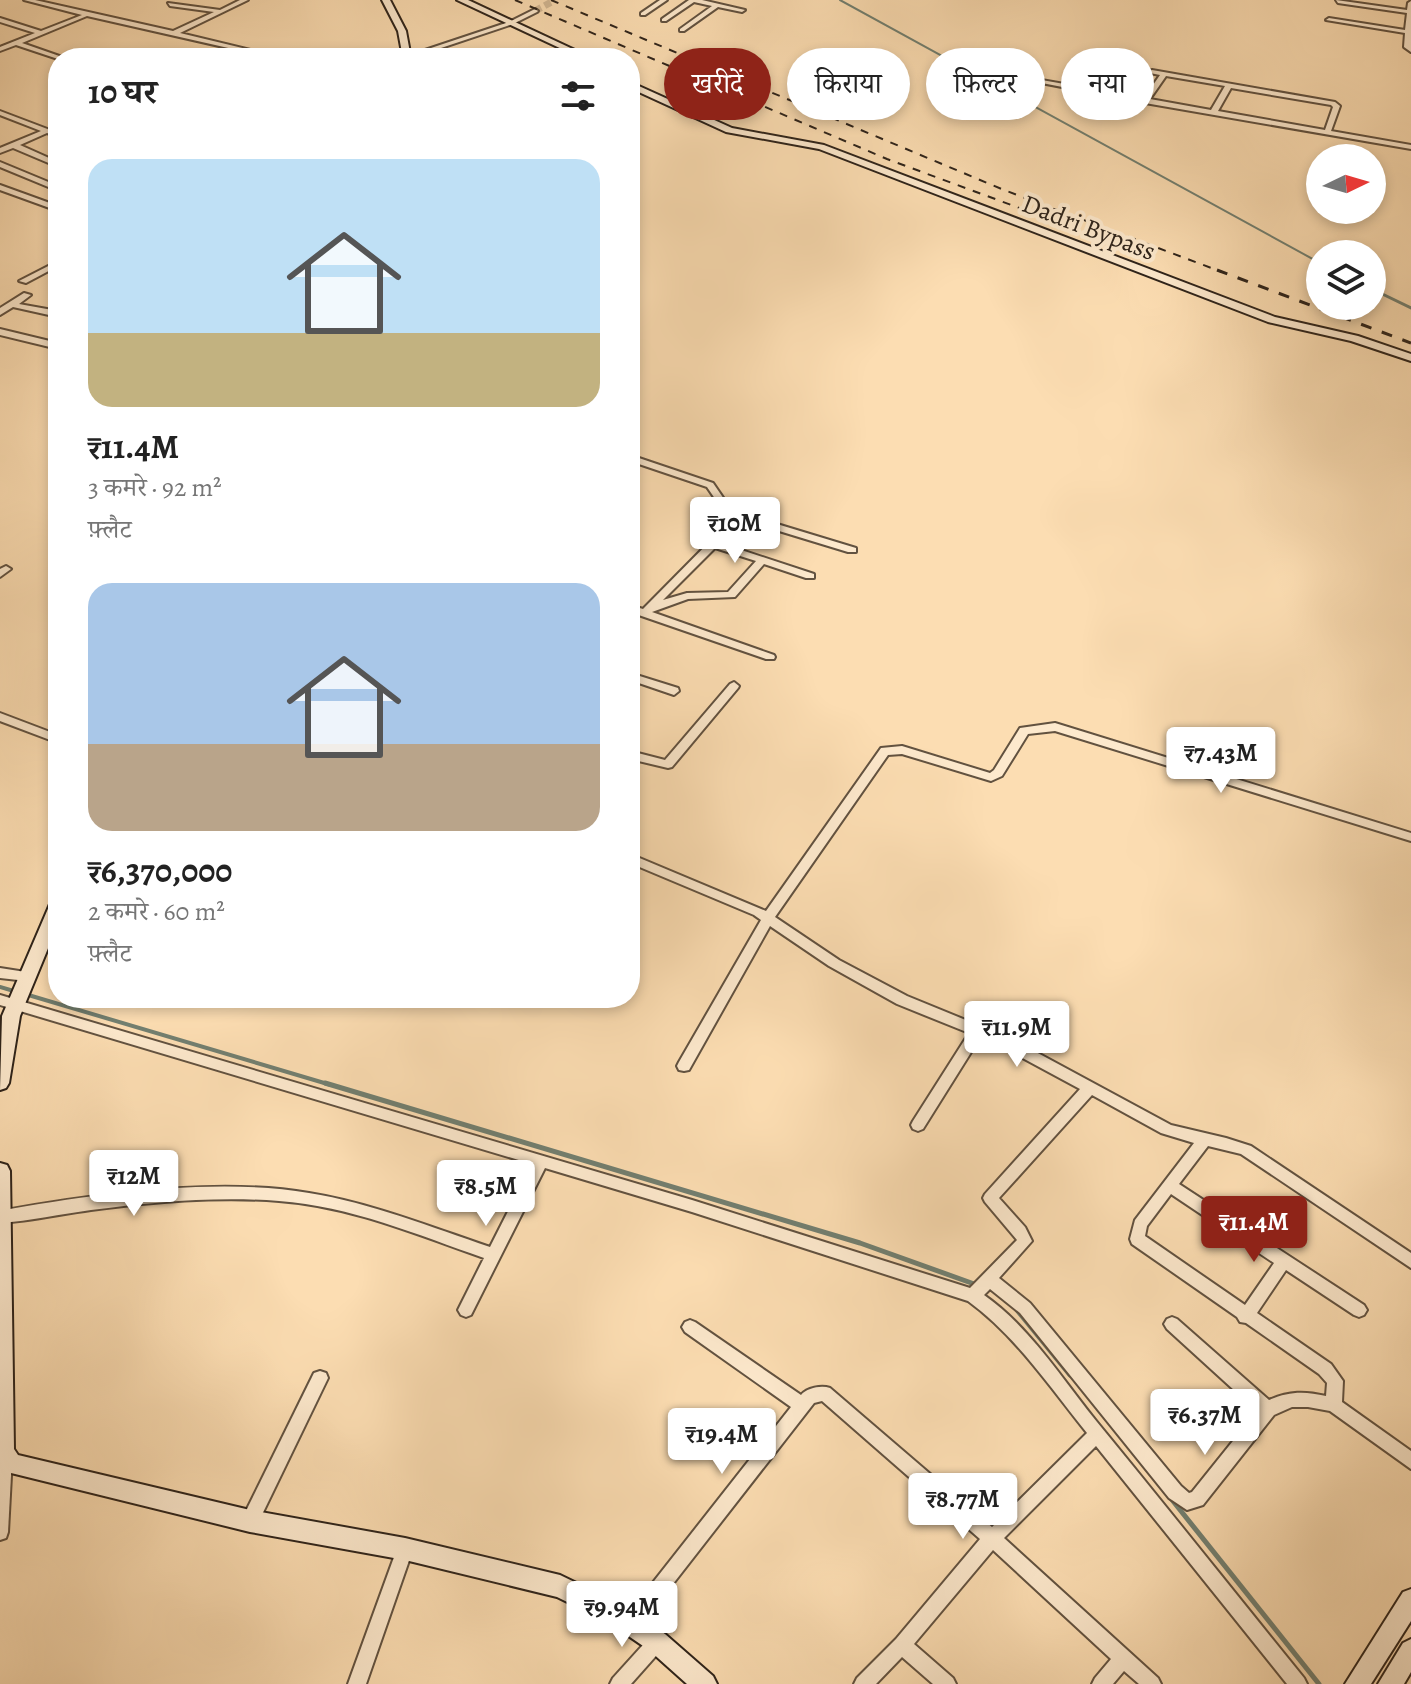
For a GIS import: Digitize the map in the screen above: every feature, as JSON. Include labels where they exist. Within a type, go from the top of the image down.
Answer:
[{"type":"main road","points":[[386,0],[402,31],[405,48]]},
{"type":"main road","points":[[449,0],[564,48]]},
{"type":"main road","points":[[461,0],[553,48]]},
{"type":"main road","name":"Dadri Bypass","points":[[640,81],[753,132]]},
{"type":"main road","name":"Dadri Bypass","points":[[640,90],[729,130],[821,147],[1272,320],[1354,338],[1411,358]]},
{"type":"main road","points":[[0,1083],[3,1051],[17,991],[48,925]]},
{"type":"main road","points":[[0,1171],[4,1457],[11,1464],[250,1521],[405,1549],[560,1586],[592,1600],[631,1624],[705,1684]]},
{"type":"main road","points":[[1357,1684],[1411,1600]]},
{"type":"main road","points":[[1390,1684],[1409,1660]]},
{"type":"street","points":[[27,0],[84,16],[236,48]]},
{"type":"street","points":[[194,7],[207,0]]},
{"type":"street","points":[[173,34],[245,0]]},
{"type":"street","points":[[643,14],[664,0]]},
{"type":"street","points":[[664,20],[693,0],[742,10]]},
{"type":"street","points":[[1399,0],[1411,2],[1407,47],[1411,50]]},
{"type":"street","points":[[1338,1],[1410,12]]},
{"type":"street","points":[[170,4],[218,11]]},
{"type":"street","points":[[682,30],[717,5]]},
{"type":"street","points":[[436,48],[535,11]]},
{"type":"street","points":[[0,49],[84,16]]},
{"type":"street","points":[[0,20],[41,33]]},
{"type":"street","points":[[1329,20],[1408,32]]},
{"type":"street","points":[[16,43],[48,53]]},
{"type":"street","points":[[1154,72],[1333,103],[1337,106],[1327,133]]},
{"type":"street","points":[[1154,88],[1164,74]]},
{"type":"street","points":[[1213,113],[1229,85]]},
{"type":"street","points":[[1154,103],[1411,147]]},
{"type":"street","points":[[0,113],[47,131]]},
{"type":"street","points":[[0,151],[47,131]]},
{"type":"street","points":[[13,145],[48,161]]},
{"type":"street","points":[[0,164],[48,185]]},
{"type":"street","points":[[0,187],[48,205]]},
{"type":"street","points":[[23,281],[48,268]]},
{"type":"street","points":[[0,312],[27,295]]},
{"type":"street","points":[[13,305],[48,312]]},
{"type":"street","points":[[0,332],[48,344]]},
{"type":"street","points":[[640,461],[710,485],[724,505],[741,516],[852,550]]},
{"type":"street","points":[[647,611],[741,516]]},
{"type":"street","points":[[713,544],[810,576]]},
{"type":"street","points":[[647,611],[687,596],[731,595],[762,561]]},
{"type":"street","points":[[640,610],[770,657]]},
{"type":"street","points":[[640,679],[674,691]]},
{"type":"street","points":[[640,757],[668,764],[734,686]]},
{"type":"street","points":[[0,717],[48,735]]},
{"type":"street","points":[[684,1066],[768,918],[885,751],[902,750],[991,777],[998,773],[1018,736],[1036,727],[1055,727],[1411,837]]},
{"type":"street","points":[[640,862],[768,918],[875,985],[1091,1087],[1166,1129],[1246,1150],[1411,1261]]},
{"type":"street","points":[[0,973],[17,991],[48,1001]]},
{"type":"street","points":[[69,1008],[540,1163],[858,1257],[980,1287],[1025,1308],[1182,1500],[1197,1499],[1268,1410],[1288,1398],[1334,1405],[1411,1461]]},
{"type":"street","points":[[918,1125],[977,1031]]},
{"type":"street","points":[[980,1287],[1025,1241],[1020,1231],[990,1198],[1091,1087]]},
{"type":"street","points":[[1204,1140],[1140,1224],[1137,1239],[1331,1374],[1336,1390],[1334,1405]]},
{"type":"street","points":[[466,1310],[540,1163]]},
{"type":"street","points":[[1170,1186],[1359,1310]]},
{"type":"street","points":[[1,1217],[138,1199],[284,1195],[353,1210],[494,1255]]},
{"type":"street","points":[[1245,1317],[1284,1261]]},
{"type":"street","points":[[980,1287],[1298,1684]]},
{"type":"street","points":[[1172,1324],[1268,1410]]},
{"type":"street","points":[[690,1327],[803,1406]]},
{"type":"street","points":[[250,1521],[320,1378]]},
{"type":"street","points":[[631,1624],[803,1406],[819,1393],[834,1399],[1152,1684]]},
{"type":"street","points":[[863,1684],[902,1645],[992,1538],[1098,1433]]},
{"type":"street","points":[[0,1532],[4,1457]]},
{"type":"street","points":[[357,1684],[405,1549]]},
{"type":"street","points":[[619,1684],[657,1642]]},
{"type":"street","points":[[902,1645],[947,1684]]},
{"type":"street","points":[[1101,1684],[1123,1659]]},
{"type":"waterway","points":[[840,0],[1306,255]]},
{"type":"waterway","points":[[1386,296],[1411,308]]},
{"type":"waterway","points":[[0,987],[17,992]]},
{"type":"waterway","points":[[25,994],[48,1001]]},
{"type":"waterway","points":[[72,1008],[331,1085]]},
{"type":"waterway","points":[[325,1083],[860,1243],[977,1285]]},
{"type":"waterway","points":[[1017,1310],[1070,1375]]},
{"type":"waterway","points":[[1169,1496],[1319,1684]]},
{"type":"tunnel","points":[[535,11],[555,0]]},
{"type":"railway","points":[[515,0],[627,48]]},
{"type":"railway","points":[[551,0],[1004,190],[1222,272]]},
{"type":"railway","points":[[640,53],[887,159],[1033,213]]},
{"type":"railway","points":[[1217,270],[1411,343]]}]
